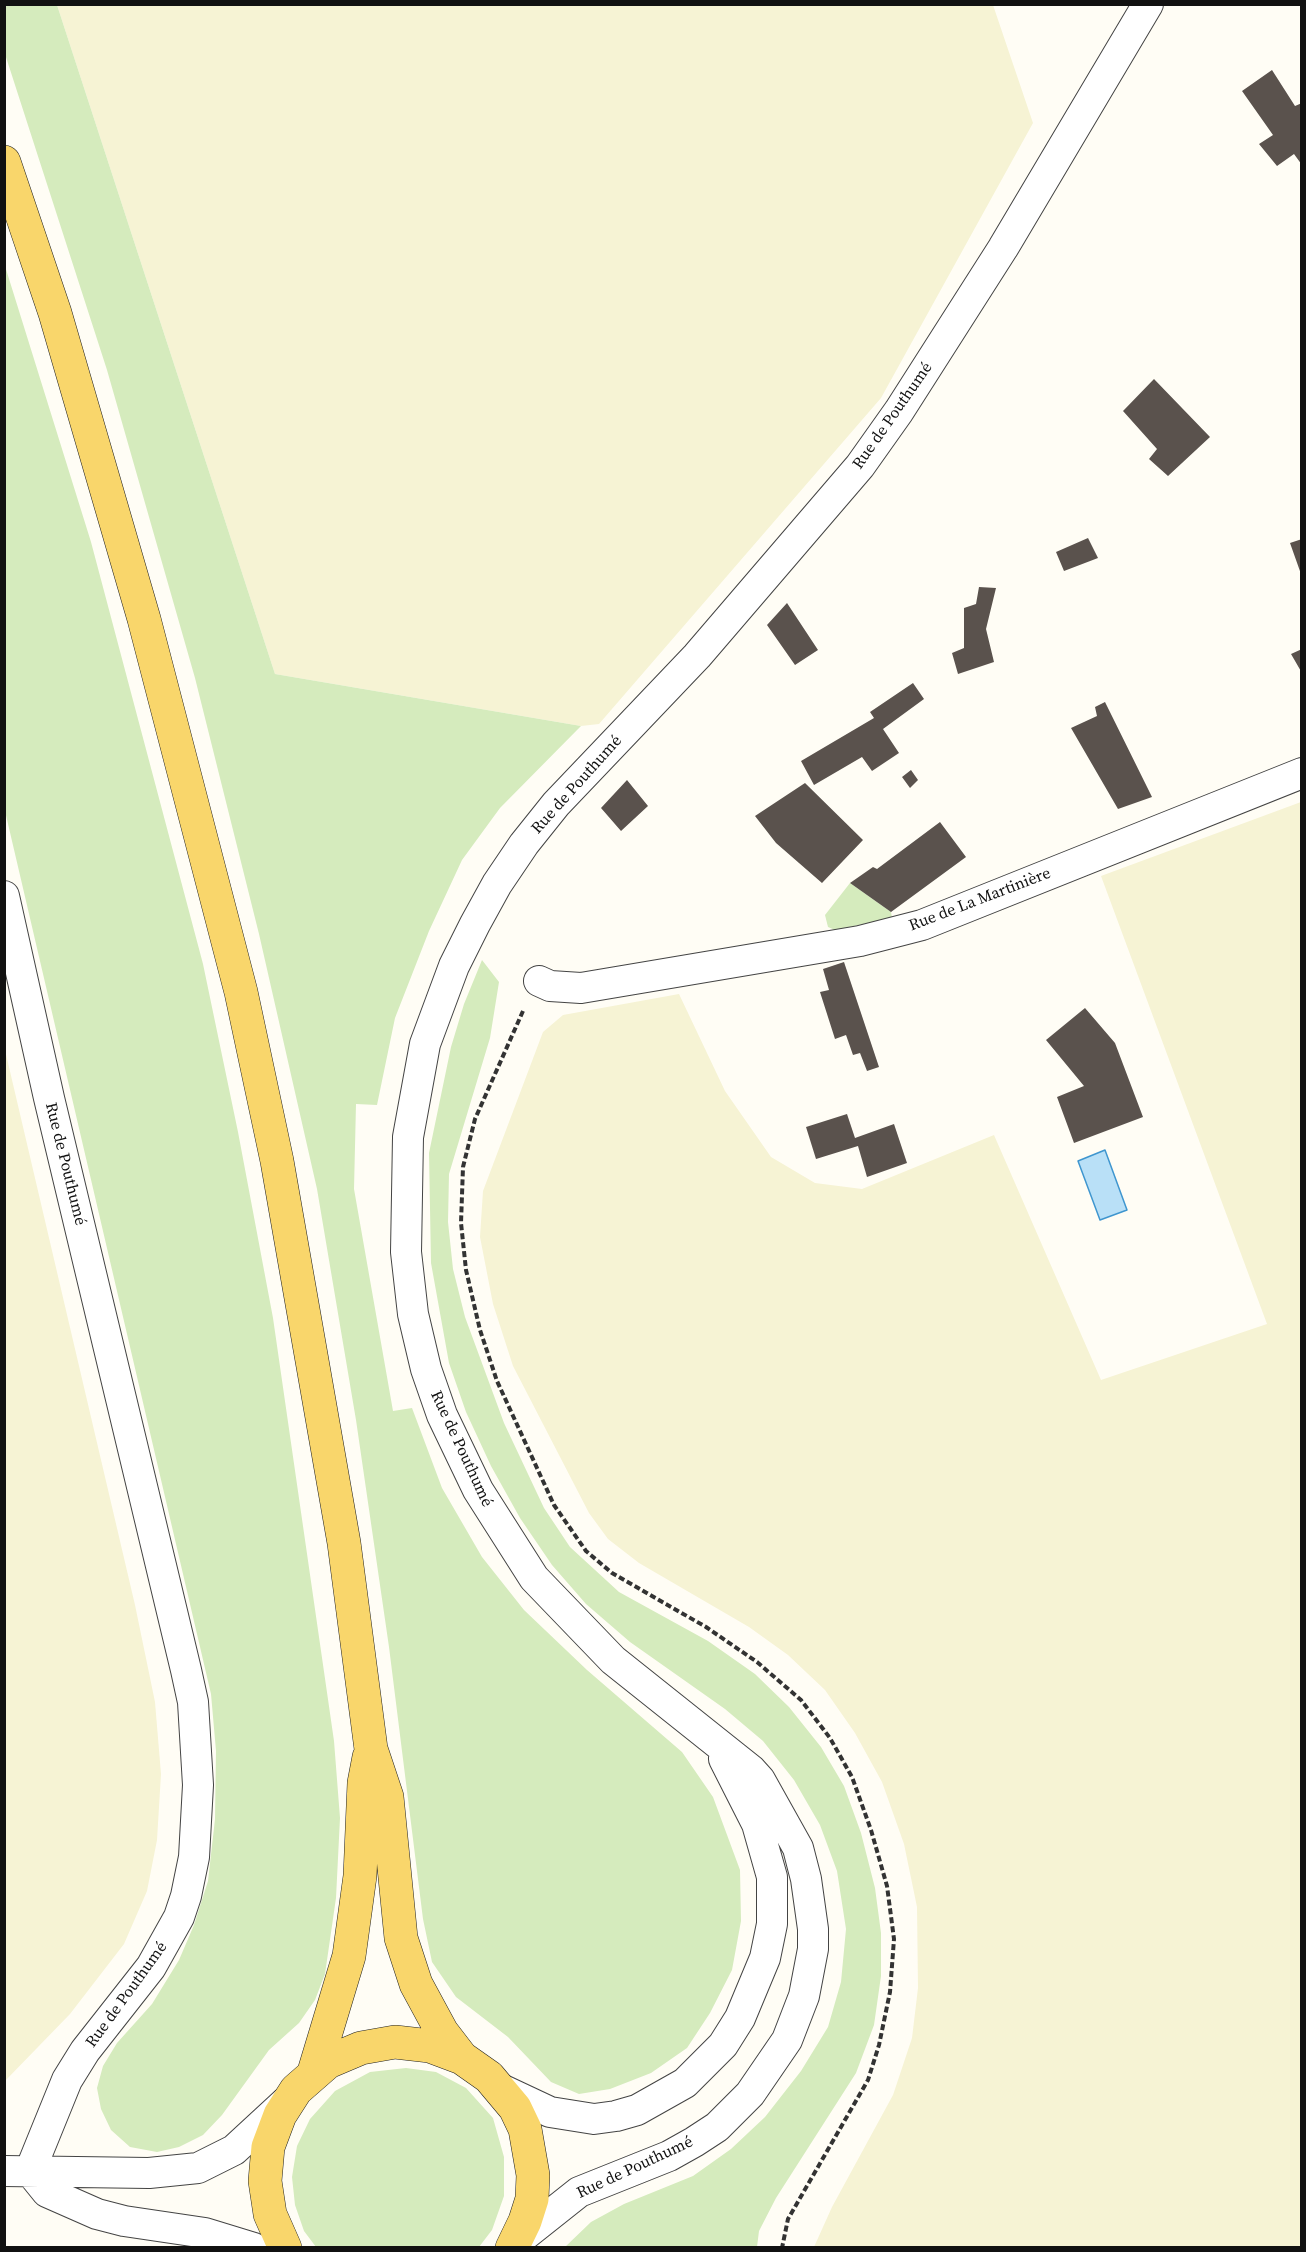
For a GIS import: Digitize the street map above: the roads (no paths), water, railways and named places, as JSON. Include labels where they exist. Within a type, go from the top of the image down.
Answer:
[{"type":"main road","points":[[4,162],[55,313],[144,619],[240,992],[277,1161],[342,1532],[371,1749],[387,1797],[400,1929],[407,1962],[427,2007],[462,2058]]},
{"type":"main road","points":[[314,2072],[349,1956],[360,1876],[364,1783],[371,1749]]},
{"type":"main road","points":[[285,2247],[270,2214],[265,2172],[273,2130],[288,2100],[314,2072],[328,2062],[361,2048],[395,2042],[430,2046],[462,2058],[477,2067],[501,2089],[525,2129],[534,2175],[532,2199],[514,2245]]},
{"type":"street","name":"Rue de Pouthumé","points":[[514,2245],[579,2192],[669,2156],[717,2127],[750,2094],[787,2040],[804,1996],[813,1948],[813,1929],[806,1879],[798,1848],[769,1793],[751,1770],[613,1660],[534,1578],[478,1490],[442,1415],[426,1369],[413,1314],[406,1252],[408,1137],[425,1044],[454,966],[497,884],[556,804],[698,656],[860,466],[899,411],[1003,248],[1148,4]]},
{"type":"street","name":"Rue de La Martinière","points":[[538,981],[550,986],[581,988],[860,941],[922,925],[1302,774]]},
{"type":"street","name":"Rue de Pouthumé","points":[[4,896],[49,1098],[193,1702],[198,1785],[194,1857],[179,1917],[151,1967],[86,2051],[17,2171]]},
{"type":"street","name":"Rue de Pouthumé","points":[[501,2089],[550,2112],[594,2119],[638,2110],[685,2083],[705,2066],[723,2045],[740,2018],[765,1958],[772,1923],[772,1877],[757,1824],[715,1743]]},
{"type":"street","points":[[17,2171],[150,2173],[198,2168],[234,2150],[288,2100]]},
{"type":"street","points":[[17,2171],[47,2192],[98,2214],[124,2221],[206,2233],[254,2247]]},
{"type":"water","points":[[1105,1150],[1127,1210],[1100,1220],[1078,1161]]}]
